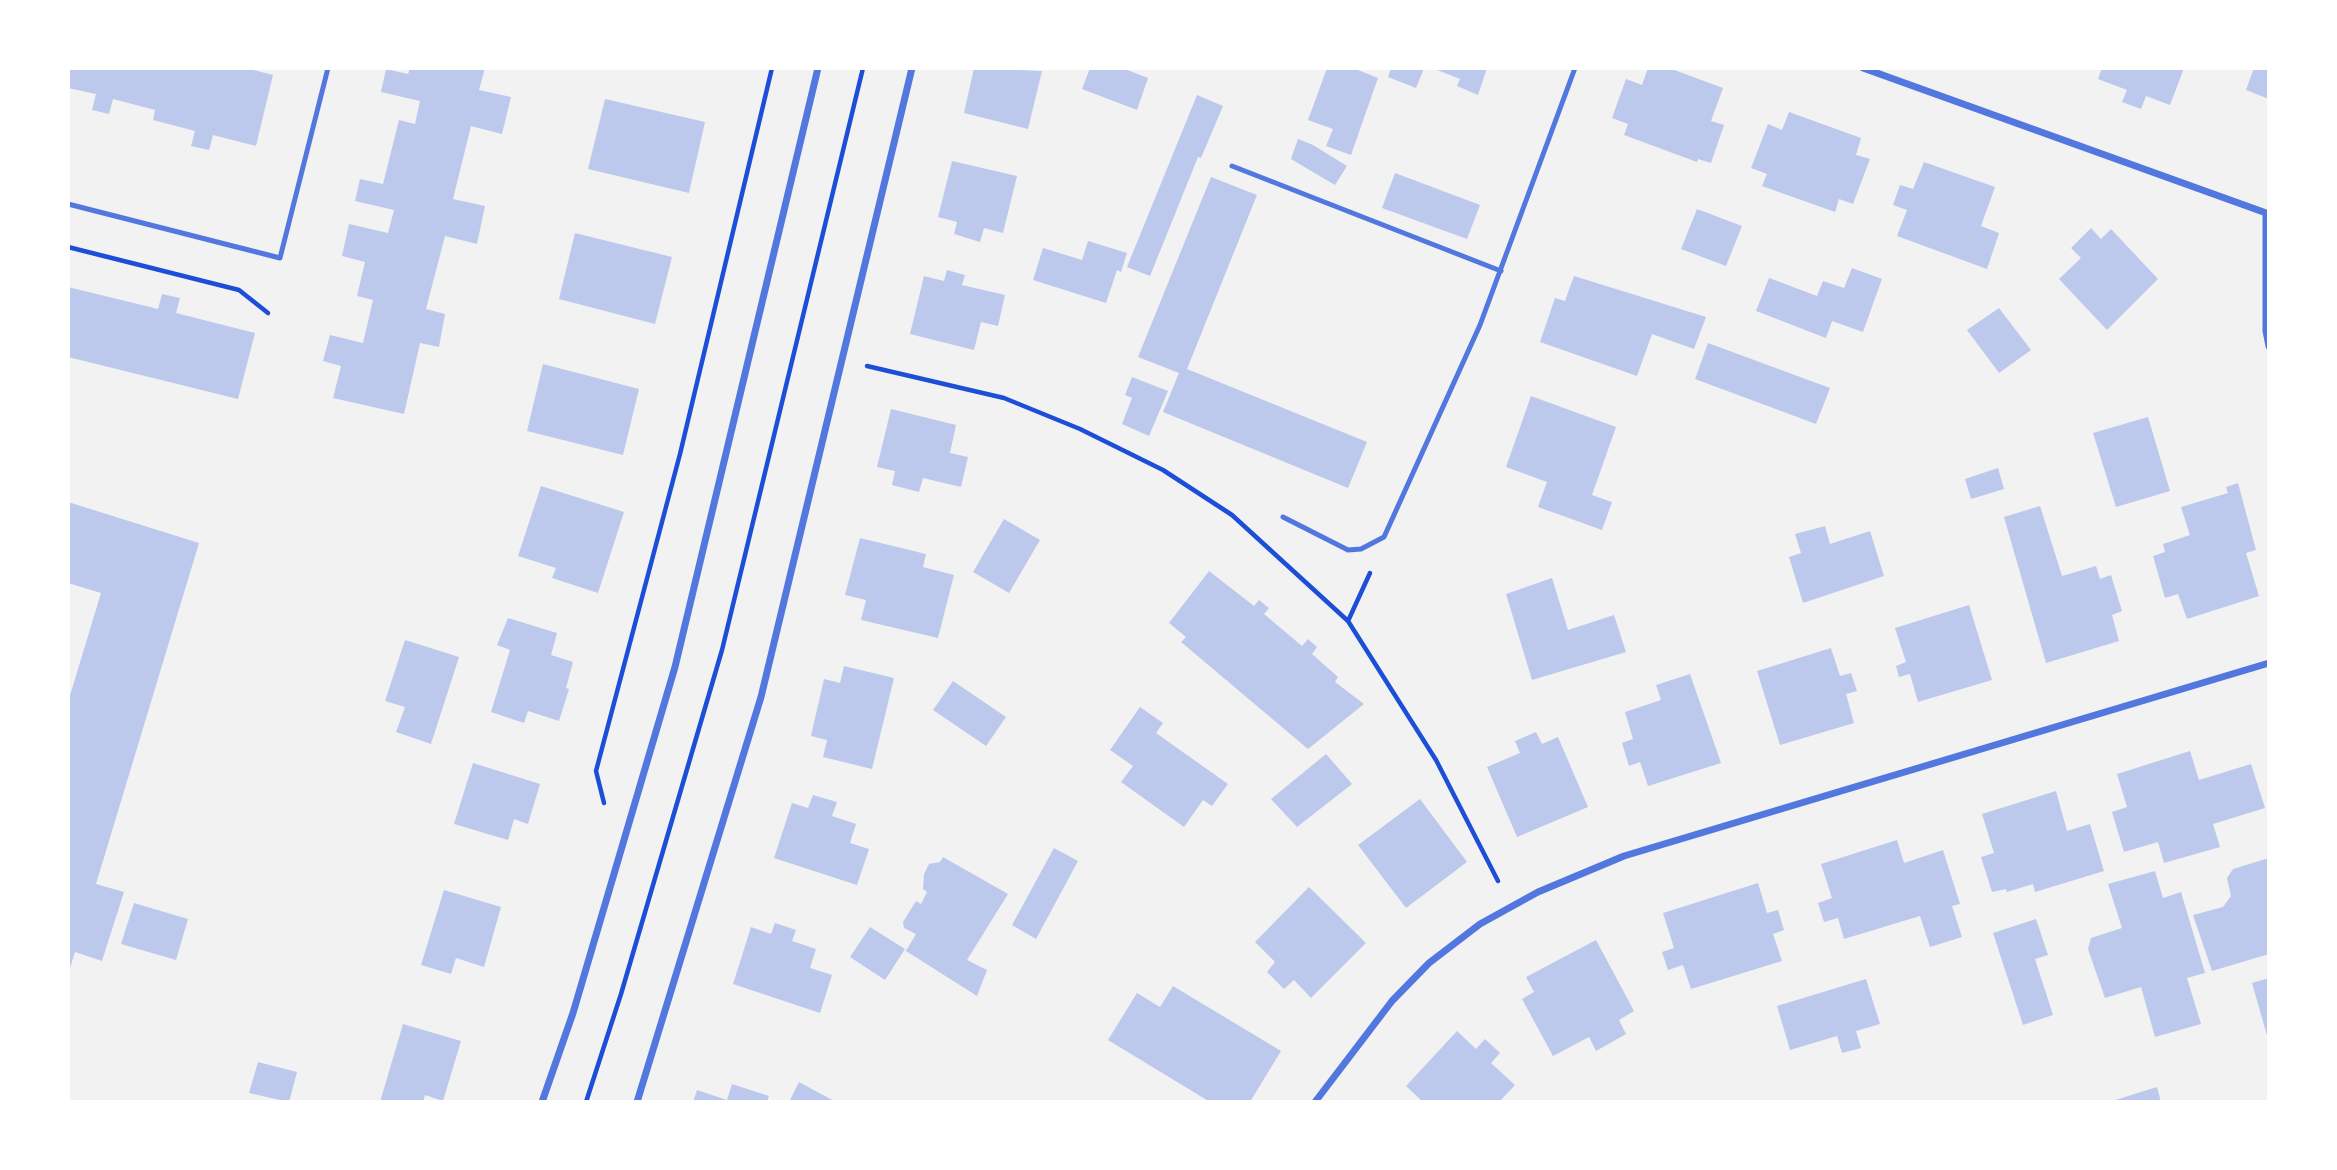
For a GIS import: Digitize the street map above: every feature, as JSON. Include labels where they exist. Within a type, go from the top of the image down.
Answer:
[{"type":"street","points":[[542,1102],[573,1013],[675,667],[818,68]]},
{"type":"street","points":[[637,1102],[761,697],[912,68]]},
{"type":"street","points":[[1863,68],[2267,214],[2266,331],[2269,346]]},
{"type":"street","points":[[1315,1102],[1385,1010],[1429,963],[1480,924],[1511,907],[1624,856],[2269,663]]},
{"type":"lane","points":[[68,204],[280,258],[328,68]]},
{"type":"lane","points":[[1283,517],[1348,550],[1361,549],[1384,537],[1480,325],[1575,68]]},
{"type":"lane","points":[[1232,166],[1500,271]]},
{"type":"path","points":[[605,809],[596,771],[680,454],[772,68]]},
{"type":"path","points":[[586,1102],[621,994],[722,650],[863,68]]},
{"type":"path","points":[[68,247],[239,290],[268,313]]},
{"type":"path","points":[[842,360],[1003,398],[1128,452],[1163,470],[1232,515],[1349,621],[1436,760],[1511,907]]},
{"type":"building","points":[[68,68],[246,68],[273,75],[256,146],[213,135],[209,150],[191,146],[195,131],[153,120],[155,110],[113,99],[109,114],[92,110],[96,94],[68,88]]},
{"type":"building","points":[[410,68],[485,68],[479,90],[511,97],[502,134],[471,126],[453,199],[485,206],[477,244],[445,236],[426,309],[445,314],[439,347],[420,343],[404,414],[333,398],[341,366],[323,361],[330,335],[363,343],[373,300],[357,296],[365,262],[342,256],[349,224],[388,233],[394,210],[355,201],[360,179],[383,184],[399,120],[415,124],[420,101],[381,92],[386,69],[408,74]]},
{"type":"building","points":[[974,68],[1042,71],[1028,129],[964,113]]},
{"type":"building","points":[[1090,68],[1122,68],[1148,78],[1137,110],[1082,89]]},
{"type":"building","points":[[1327,68],[1353,68],[1378,78],[1351,155],[1326,146],[1333,129],[1308,120]]},
{"type":"building","points":[[1391,68],[1424,68],[1416,88],[1388,77]]},
{"type":"building","points":[[1432,68],[1487,68],[1478,95],[1457,86],[1460,79]]},
{"type":"building","points":[[1648,68],[1669,68],[1723,88],[1711,121],[1724,125],[1711,163],[1698,159],[1697,162],[1624,135],[1628,124],[1612,118],[1626,79],[1642,85]]},
{"type":"building","points":[[2102,68],[2184,68],[2170,105],[2146,96],[2141,109],[2122,102],[2127,90],[2098,79]]},
{"type":"building","points":[[2254,68],[2269,68],[2269,99],[2246,90]]},
{"type":"building","points":[[1197,95],[1223,106],[1201,158],[1198,157],[1150,276],[1127,267]]},
{"type":"building","points":[[605,99],[705,122],[689,193],[588,169]]},
{"type":"building","points":[[1789,112],[1861,138],[1856,155],[1870,159],[1853,204],[1839,199],[1835,212],[1762,186],[1767,174],[1751,168],[1768,124],[1782,130]]},
{"type":"building","points":[[1298,139],[1347,166],[1335,185],[1291,159]]},
{"type":"building","points":[[952,161],[1017,176],[1003,233],[984,228],[980,242],[954,234],[957,222],[938,217]]},
{"type":"building","points":[[1924,162],[1995,187],[1981,226],[1999,233],[1987,269],[1897,236],[1907,210],[1893,205],[1900,185],[1913,189]]},
{"type":"building","points":[[1395,173],[1480,205],[1467,239],[1382,208]]},
{"type":"building","points":[[1211,177],[1257,195],[1187,369],[1367,442],[1348,488],[1163,412],[1179,373],[1138,357]]},
{"type":"building","points":[[1697,209],[1742,226],[1726,266],[1681,249]]},
{"type":"building","points":[[2091,228],[2101,239],[2111,229],[2158,279],[2107,330],[2059,279],[2081,258],[2071,248]]},
{"type":"building","points":[[575,233],[672,257],[655,324],[559,299]]},
{"type":"building","points":[[1088,241],[1127,253],[1121,272],[1117,270],[1106,303],[1033,280],[1043,248],[1082,260]]},
{"type":"building","points":[[1852,268],[1882,279],[1863,332],[1832,321],[1826,338],[1756,311],[1769,278],[1817,296],[1823,281],[1844,288]]},
{"type":"building","points":[[947,270],[965,275],[962,285],[1005,295],[998,326],[981,322],[974,350],[910,334],[924,276],[944,281]]},
{"type":"building","points":[[1574,276],[1706,317],[1694,349],[1652,334],[1637,376],[1540,342],[1555,298],[1565,301]]},
{"type":"building","points":[[68,287],[158,309],[162,294],[180,298],[176,313],[255,333],[238,399],[68,357]]},
{"type":"building","points":[[1999,308],[2031,350],[1999,373],[1967,330]]},
{"type":"building","points":[[1708,343],[1830,388],[1816,424],[1695,379]]},
{"type":"building","points":[[543,364],[639,389],[623,455],[527,431]]},
{"type":"building","points":[[1132,377],[1168,391],[1149,436],[1122,424],[1132,398],[1125,395]]},
{"type":"building","points":[[1531,396],[1616,427],[1592,495],[1612,502],[1602,530],[1538,507],[1547,482],[1506,467]]},
{"type":"building","points":[[891,409],[956,425],[950,453],[968,457],[961,487],[923,478],[919,492],[892,485],[895,471],[877,467]]},
{"type":"building","points":[[2148,417],[2170,491],[2116,507],[2093,433]]},
{"type":"building","points":[[1998,468],[2004,489],[1971,499],[1965,479]]},
{"type":"building","points":[[2238,483],[2256,550],[2246,553],[2259,596],[2187,619],[2178,594],[2165,598],[2153,556],[2165,552],[2163,544],[2190,535],[2181,507],[2228,493],[2226,487]]},
{"type":"building","points":[[541,486],[624,512],[598,593],[552,578],[556,568],[518,556]]},
{"type":"building","points":[[68,502],[199,543],[96,884],[124,892],[102,961],[75,952],[69,971],[68,702],[101,593],[68,583]]},
{"type":"building","points":[[2040,506],[2062,576],[2096,566],[2100,579],[2111,575],[2122,611],[2112,615],[2119,641],[2046,663],[2004,517]]},
{"type":"building","points":[[1004,519],[1040,540],[1009,593],[973,572]]},
{"type":"building","points":[[1825,526],[1830,544],[1870,531],[1884,576],[1803,603],[1789,557],[1801,553],[1795,534]]},
{"type":"building","points":[[860,538],[926,554],[923,567],[954,575],[938,638],[861,620],[866,600],[845,595]]},
{"type":"building","points":[[1209,571],[1254,606],[1259,600],[1269,608],[1264,614],[1302,646],[1308,639],[1317,647],[1312,654],[1338,677],[1335,682],[1364,704],[1308,749],[1181,642],[1186,637],[1169,623]]},
{"type":"building","points":[[1552,578],[1568,630],[1614,615],[1626,652],[1532,680],[1506,594]]},
{"type":"building","points":[[1969,605],[1992,680],[1918,702],[1910,674],[1899,677],[1896,666],[1906,662],[1895,628]]},
{"type":"building","points":[[508,618],[557,633],[551,655],[573,662],[566,688],[569,689],[559,721],[528,711],[524,723],[491,712],[510,650],[497,645]]},
{"type":"building","points":[[405,640],[459,657],[431,744],[396,732],[405,707],[385,701]]},
{"type":"building","points":[[1831,648],[1840,676],[1851,673],[1857,691],[1846,694],[1854,723],[1780,745],[1757,671]]},
{"type":"building","points":[[844,666],[894,678],[872,769],[823,757],[827,740],[811,736],[824,679],[840,683]]},
{"type":"building","points":[[1690,674],[1721,763],[1648,786],[1640,762],[1629,766],[1622,743],[1633,739],[1625,712],[1661,700],[1656,685]]},
{"type":"building","points":[[953,681],[1006,717],[986,746],[933,710]]},
{"type":"building","points":[[1140,707],[1163,723],[1156,733],[1228,784],[1212,806],[1203,800],[1184,827],[1121,782],[1133,766],[1110,750]]},
{"type":"building","points":[[1536,732],[1542,744],[1558,737],[1588,807],[1517,837],[1487,767],[1520,753],[1515,741]]},
{"type":"building","points":[[2190,751],[2199,780],[2251,764],[2265,808],[2213,824],[2220,847],[2164,863],[2158,842],[2124,852],[2112,812],[2127,807],[2117,774]]},
{"type":"building","points":[[1326,754],[1352,784],[1297,827],[1271,799]]},
{"type":"building","points":[[473,763],[540,784],[528,824],[514,819],[508,840],[454,824]]},
{"type":"building","points":[[2056,791],[2067,831],[2090,824],[2104,871],[2035,892],[2033,884],[2007,892],[2006,889],[1992,892],[1981,857],[1994,853],[1982,814]]},
{"type":"building","points":[[813,795],[837,802],[832,816],[856,824],[850,843],[869,849],[857,885],[774,858],[792,803],[808,808]]},
{"type":"building","points":[[1420,799],[1467,862],[1406,908],[1358,845]]},
{"type":"building","points":[[1897,840],[1904,863],[1943,850],[1960,904],[1952,906],[1962,937],[1930,947],[1920,916],[1844,939],[1838,918],[1824,922],[1818,903],[1832,898],[1821,864]]},
{"type":"building","points":[[1054,848],[1078,861],[1036,939],[1012,925]]},
{"type":"building","points":[[943,857],[1008,894],[967,960],[987,970],[977,996],[906,951],[916,934],[904,928],[903,922],[916,901],[921,904],[927,892],[923,889],[924,874],[929,864],[940,862]]},
{"type":"building","points":[[2269,858],[2269,954],[2212,971],[2193,915],[2223,907],[2231,896],[2227,878],[2233,869]]},
{"type":"building","points":[[2155,871],[2163,898],[2181,892],[2205,973],[2187,978],[2201,1024],[2155,1037],[2141,987],[2105,998],[2088,949],[2091,938],[2122,928],[2108,884]]},
{"type":"building","points":[[1758,883],[1767,913],[1778,910],[1784,930],[1773,934],[1782,961],[1691,989],[1683,965],[1668,970],[1662,952],[1674,948],[1663,913]]},
{"type":"building","points":[[1309,887],[1366,943],[1311,998],[1294,980],[1284,989],[1267,972],[1275,962],[1255,942]]},
{"type":"building","points":[[444,890],[501,907],[484,967],[456,958],[451,974],[421,965]]},
{"type":"building","points":[[134,903],[188,919],[176,960],[121,944]]},
{"type":"building","points":[[2036,919],[2048,955],[2035,959],[2053,1015],[2023,1025],[1993,933]]},
{"type":"building","points":[[775,923],[796,930],[792,941],[816,949],[810,968],[832,975],[820,1013],[733,984],[751,927],[771,934]]},
{"type":"building","points":[[870,927],[905,949],[885,980],[850,957]]},
{"type":"building","points":[[1596,940],[1634,1011],[1619,1020],[1626,1034],[1596,1051],[1589,1037],[1553,1056],[1522,999],[1534,992],[1526,977]]},
{"type":"building","points":[[2269,978],[2269,1039],[2268,1039],[2252,983]]},
{"type":"building","points":[[1866,979],[1880,1024],[1856,1031],[1861,1048],[1842,1053],[1837,1036],[1790,1050],[1777,1006]]},
{"type":"building","points":[[1173,986],[1281,1051],[1250,1102],[1210,1102],[1108,1040],[1137,993],[1160,1007]]},
{"type":"building","points":[[403,1024],[461,1041],[443,1101],[425,1095],[423,1102],[380,1102]]},
{"type":"building","points":[[1457,1031],[1476,1049],[1485,1039],[1500,1053],[1491,1063],[1515,1085],[1499,1102],[1423,1102],[1406,1086]]},
{"type":"building","points":[[258,1062],[297,1072],[289,1102],[249,1093]]},
{"type":"building","points":[[799,1082],[836,1102],[789,1102]]},
{"type":"building","points":[[732,1084],[769,1096],[767,1102],[693,1102],[697,1090],[727,1100]]},
{"type":"building","points":[[2157,1087],[2161,1102],[2112,1102],[2112,1101]]}]
